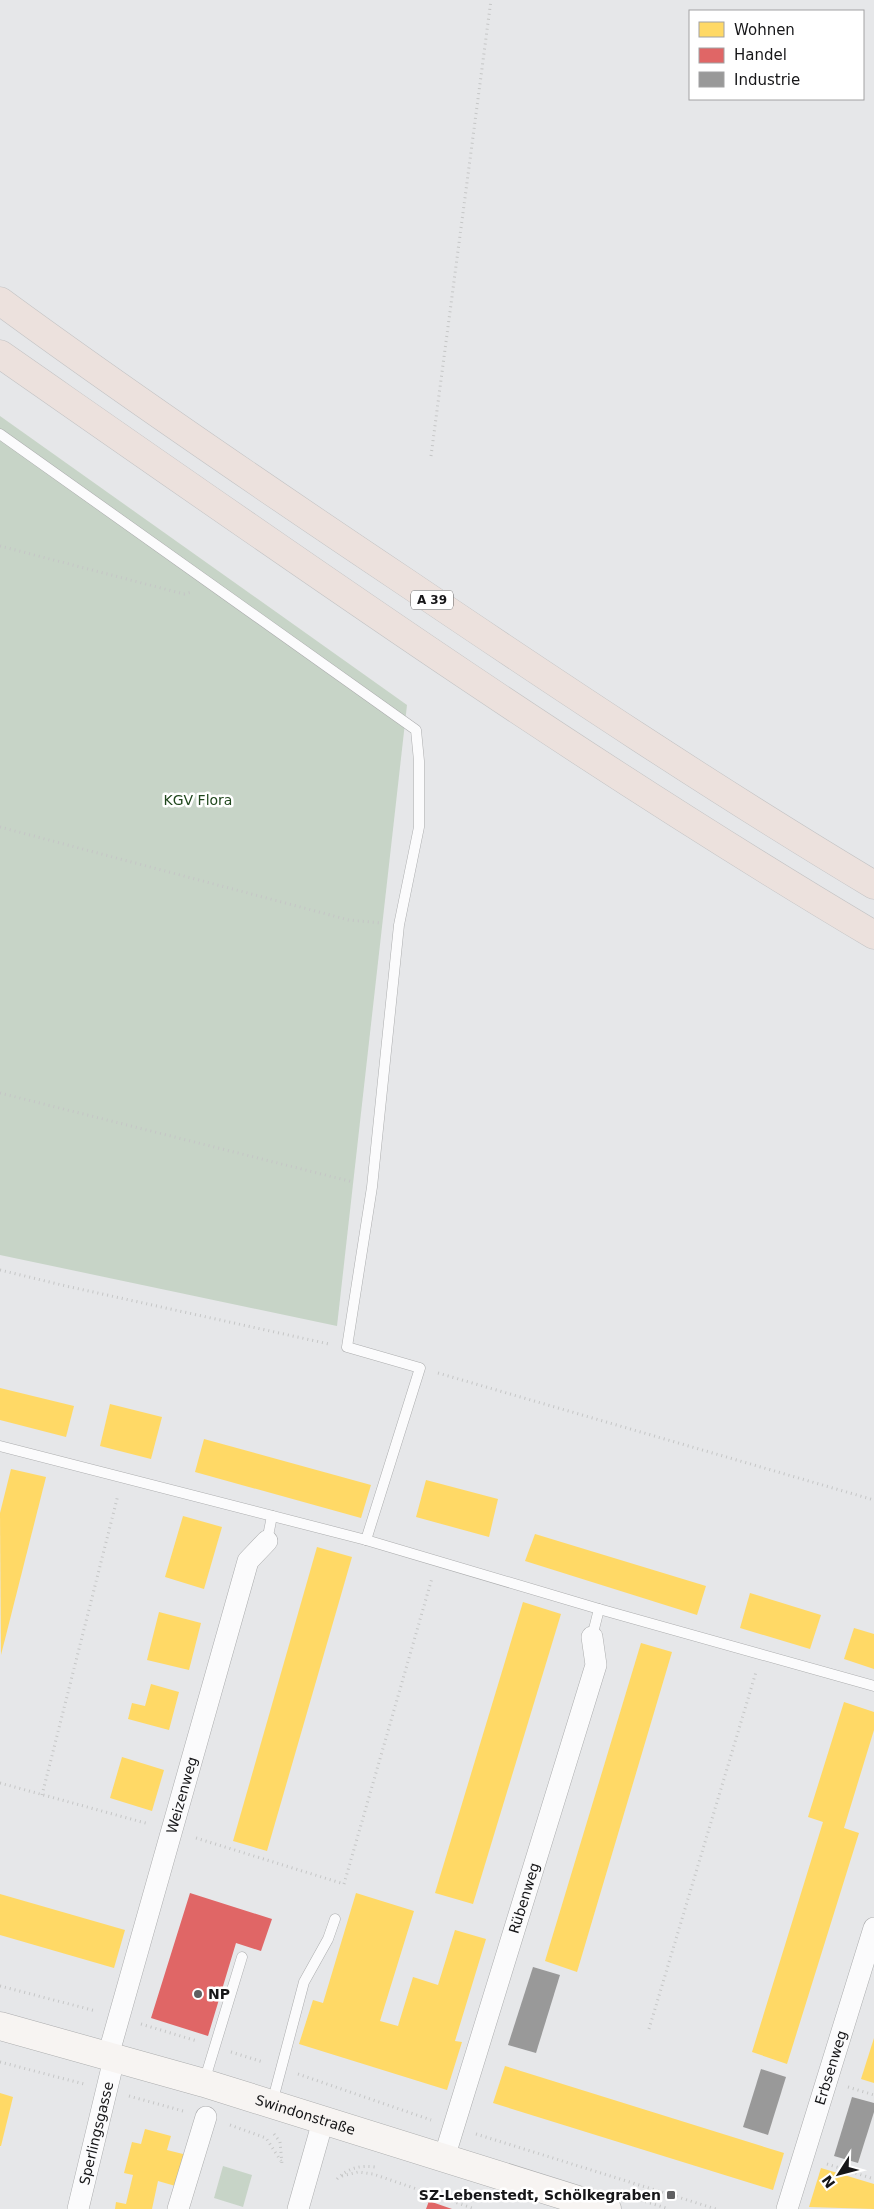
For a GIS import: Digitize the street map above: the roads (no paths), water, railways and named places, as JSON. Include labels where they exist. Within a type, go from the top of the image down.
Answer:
[{"type":"highway","name":"A 39","points":[[0,301],[272,492],[480,633],[771,823],[874,885]]},
{"type":"highway","points":[[0,354],[456,669],[750,861],[874,935]]},
{"type":"street","name":"Weizenweg","points":[[111,2058],[119,2017],[248,1561],[267,1541]]},
{"type":"street","name":"Rübenweg","points":[[444,2158],[596,1665],[592,1637]]},
{"type":"street","name":"Erbsenweg","points":[[787,2209],[874,1928]]},
{"type":"street","name":"Swindonstraße","points":[[0,2026],[204,2083],[607,2209]]},
{"type":"street","name":"Sperlingsgasse","points":[[78,2209],[108,2091],[111,2058]]},
{"type":"street","points":[[178,2209],[206,2117]]},
{"type":"street","points":[[298,2209],[324,2121]]},
{"type":"lane","points":[[0,434],[416,730],[419,761],[419,827],[399,925],[372,1187],[347,1348],[420,1368],[366,1540]]},
{"type":"lane","points":[[0,1446],[366,1540],[598,1609],[874,1686]]},
{"type":"lane","points":[[267,1541],[272,1516]]},
{"type":"lane","points":[[592,1637],[598,1609]]},
{"type":"lane","points":[[271,2104],[304,1982],[328,1939],[335,1919]]},
{"type":"lane","points":[[204,2083],[242,1957]]},
{"type":"place","name":"NP","points":[[198,1994]]},
{"type":"place","name":"SZ-Lebenstedt, Schölkegraben","points":[[671,2195]]},
{"type":"park label","name":"KGV Flora","points":[[198,800]]}]
